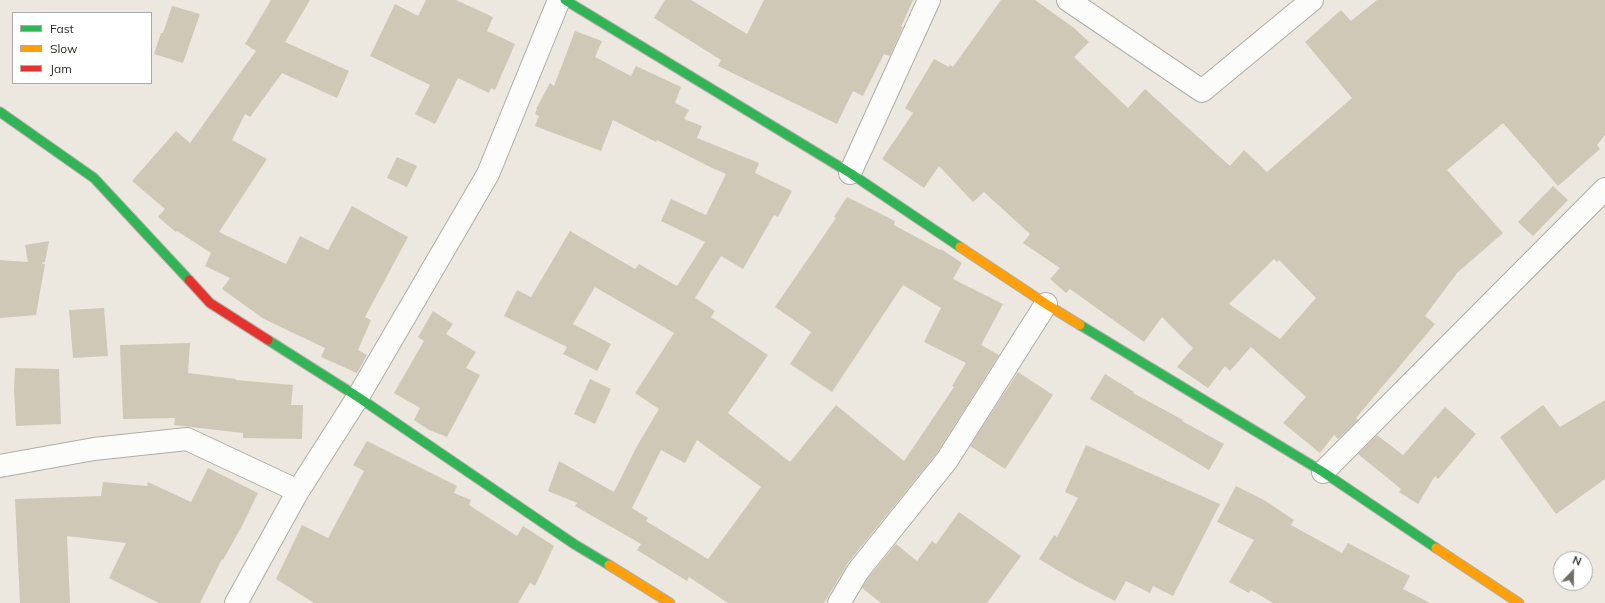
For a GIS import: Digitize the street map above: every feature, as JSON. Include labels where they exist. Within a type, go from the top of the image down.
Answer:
[{"type":"street","points":[[236,603],[298,491],[358,397],[488,174],[559,0]]},
{"type":"street","points":[[565,0],[850,173],[1046,304],[1323,472],[1520,603]]},
{"type":"street","points":[[850,173],[929,0]]},
{"type":"street","points":[[1068,0],[1202,91],[1312,0]]},
{"type":"street","points":[[0,112],[94,178],[210,303],[358,397],[574,544],[670,603]]},
{"type":"street","points":[[1323,472],[1605,189]]},
{"type":"street","points":[[839,603],[858,571],[947,460],[1046,304]]},
{"type":"street","points":[[0,466],[94,449],[187,439],[298,491]]},
{"type":"building","points":[[271,0],[310,0],[285,42],[349,71],[337,98],[282,73],[250,117],[245,114],[232,140],[267,159],[219,232],[286,264],[300,236],[328,250],[352,206],[408,237],[365,317],[371,320],[358,350],[367,355],[357,373],[321,357],[325,348],[264,319],[222,289],[230,278],[205,266],[211,253],[177,231],[176,232],[158,217],[165,209],[132,181],[176,131],[190,143],[256,51],[245,44]]},
{"type":"building","points":[[426,0],[456,0],[493,17],[487,31],[515,44],[495,90],[491,88],[489,93],[458,78],[435,124],[415,114],[430,85],[370,56],[395,4],[418,16]]},
{"type":"building","points":[[665,0],[691,0],[747,34],[764,0],[913,0],[890,56],[884,54],[863,96],[853,91],[837,124],[718,66],[721,60],[654,18]]},
{"type":"building","points":[[1001,0],[1035,0],[1074,28],[1089,42],[1074,57],[1128,108],[1145,89],[1230,166],[1244,150],[1267,172],[1352,98],[1305,42],[1341,10],[1351,21],[1377,0],[1605,0],[1605,135],[1597,145],[1600,149],[1558,186],[1503,123],[1447,170],[1503,233],[1457,273],[1425,316],[1435,324],[1356,418],[1358,420],[1338,439],[1334,435],[1320,453],[1283,423],[1306,397],[1251,347],[1230,371],[1225,366],[1208,388],[1177,367],[1193,348],[1162,317],[1144,342],[1070,289],[1066,293],[1050,279],[1060,268],[1023,243],[1030,234],[984,192],[973,202],[939,166],[924,188],[882,159],[913,113],[905,108],[934,59],[949,67],[950,65],[953,67]],"holes":[[[1274,259],[1277,262],[1279,260],[1316,298],[1280,339],[1229,304]]]},
{"type":"building","points":[[172,6],[200,14],[183,63],[154,54]]},
{"type":"building","points":[[575,31],[602,41],[595,57],[631,76],[636,66],[681,87],[675,103],[689,110],[684,119],[702,126],[697,138],[759,163],[755,173],[792,191],[778,217],[774,215],[743,269],[721,256],[695,298],[715,311],[711,317],[768,355],[728,413],[790,462],[836,405],[904,461],[954,387],[952,386],[966,363],[924,342],[941,308],[903,285],[832,392],[790,364],[811,332],[775,307],[836,218],[834,217],[847,197],[895,221],[894,225],[940,250],[941,249],[962,263],[953,279],[1003,304],[981,345],[999,355],[937,453],[848,563],[824,603],[728,603],[689,577],[687,581],[637,550],[641,544],[575,506],[577,503],[548,491],[559,461],[614,492],[637,446],[659,409],[635,393],[674,333],[595,287],[573,324],[611,344],[597,371],[563,354],[567,347],[504,316],[517,290],[531,297],[570,231],[635,269],[639,264],[677,286],[705,242],[661,221],[671,199],[706,215],[726,174],[657,140],[656,142],[613,120],[601,151],[535,126],[539,116],[535,114],[536,109],[550,83],[554,86]],"holes":[[[697,440],[761,487],[708,559],[646,521],[648,518],[632,508],[661,450],[685,463]]]},
{"type":"building","points":[[397,157],[417,166],[407,187],[387,178]]},
{"type":"building","points":[[1553,186],[1568,200],[1533,236],[1518,222]]},
{"type":"building","points":[[49,241],[45,262],[41,263],[45,264],[36,315],[0,318],[0,260],[28,262],[25,245]]},
{"type":"building","points":[[104,308],[108,356],[73,358],[69,310]]},
{"type":"building","points":[[433,311],[453,324],[446,334],[476,352],[466,368],[480,375],[447,437],[429,430],[414,420],[420,408],[394,393],[424,341],[418,337]]},
{"type":"building","points":[[190,343],[188,373],[236,380],[293,385],[291,405],[303,405],[302,439],[243,438],[243,433],[174,425],[175,418],[123,419],[120,345]]},
{"type":"building","points":[[15,368],[59,369],[61,424],[16,426],[14,390]]},
{"type":"building","points":[[1018,372],[1053,395],[1005,469],[970,446]]},
{"type":"building","points":[[1105,374],[1134,392],[1133,393],[1224,444],[1209,470],[1090,399]]},
{"type":"building","points":[[590,379],[611,389],[595,424],[574,414]]},
{"type":"building","points":[[1605,400],[1605,479],[1556,514],[1500,437],[1543,405],[1560,427]]},
{"type":"building","points":[[1445,407],[1476,434],[1438,479],[1435,476],[1418,504],[1399,492],[1401,489],[1358,454],[1377,435],[1403,455]]},
{"type":"building","points":[[367,441],[457,486],[454,493],[471,500],[469,505],[517,536],[523,526],[554,546],[535,586],[530,583],[518,603],[314,603],[276,579],[302,525],[328,538],[364,471],[353,465]]},
{"type":"building","points":[[1086,445],[1220,504],[1173,596],[1153,586],[1150,593],[1126,581],[1115,601],[1074,580],[1039,559],[1054,535],[1057,537],[1078,498],[1065,492]]},
{"type":"building","points":[[208,468],[258,493],[200,603],[159,603],[109,578],[126,543],[67,536],[70,603],[20,603],[15,499],[101,496],[103,482],[147,486],[148,482],[191,502]]},
{"type":"building","points":[[1236,486],[1264,500],[1294,520],[1291,525],[1342,553],[1348,543],[1410,576],[1403,589],[1430,603],[1273,603],[1251,590],[1249,593],[1229,582],[1254,540],[1217,522]]},
{"type":"building","points":[[959,512],[1021,556],[987,603],[881,603],[862,588],[868,578],[896,544],[917,561],[932,541],[936,544]]},
{"type":"traffic: fast","points":[[565,0],[850,173],[960,247]]},
{"type":"traffic: fast","points":[[0,112],[94,178],[189,280]]},
{"type":"traffic: fast","points":[[1080,325],[1323,472],[1436,548]]},
{"type":"traffic: fast","points":[[268,340],[358,397],[574,544],[609,565]]},
{"type":"traffic: slow","points":[[960,247],[1080,325]]},
{"type":"traffic: slow","points":[[1436,548],[1519,603]]},
{"type":"traffic: slow","points":[[609,565],[670,603]]},
{"type":"traffic: jam","points":[[189,280],[210,303],[268,340]]}]
